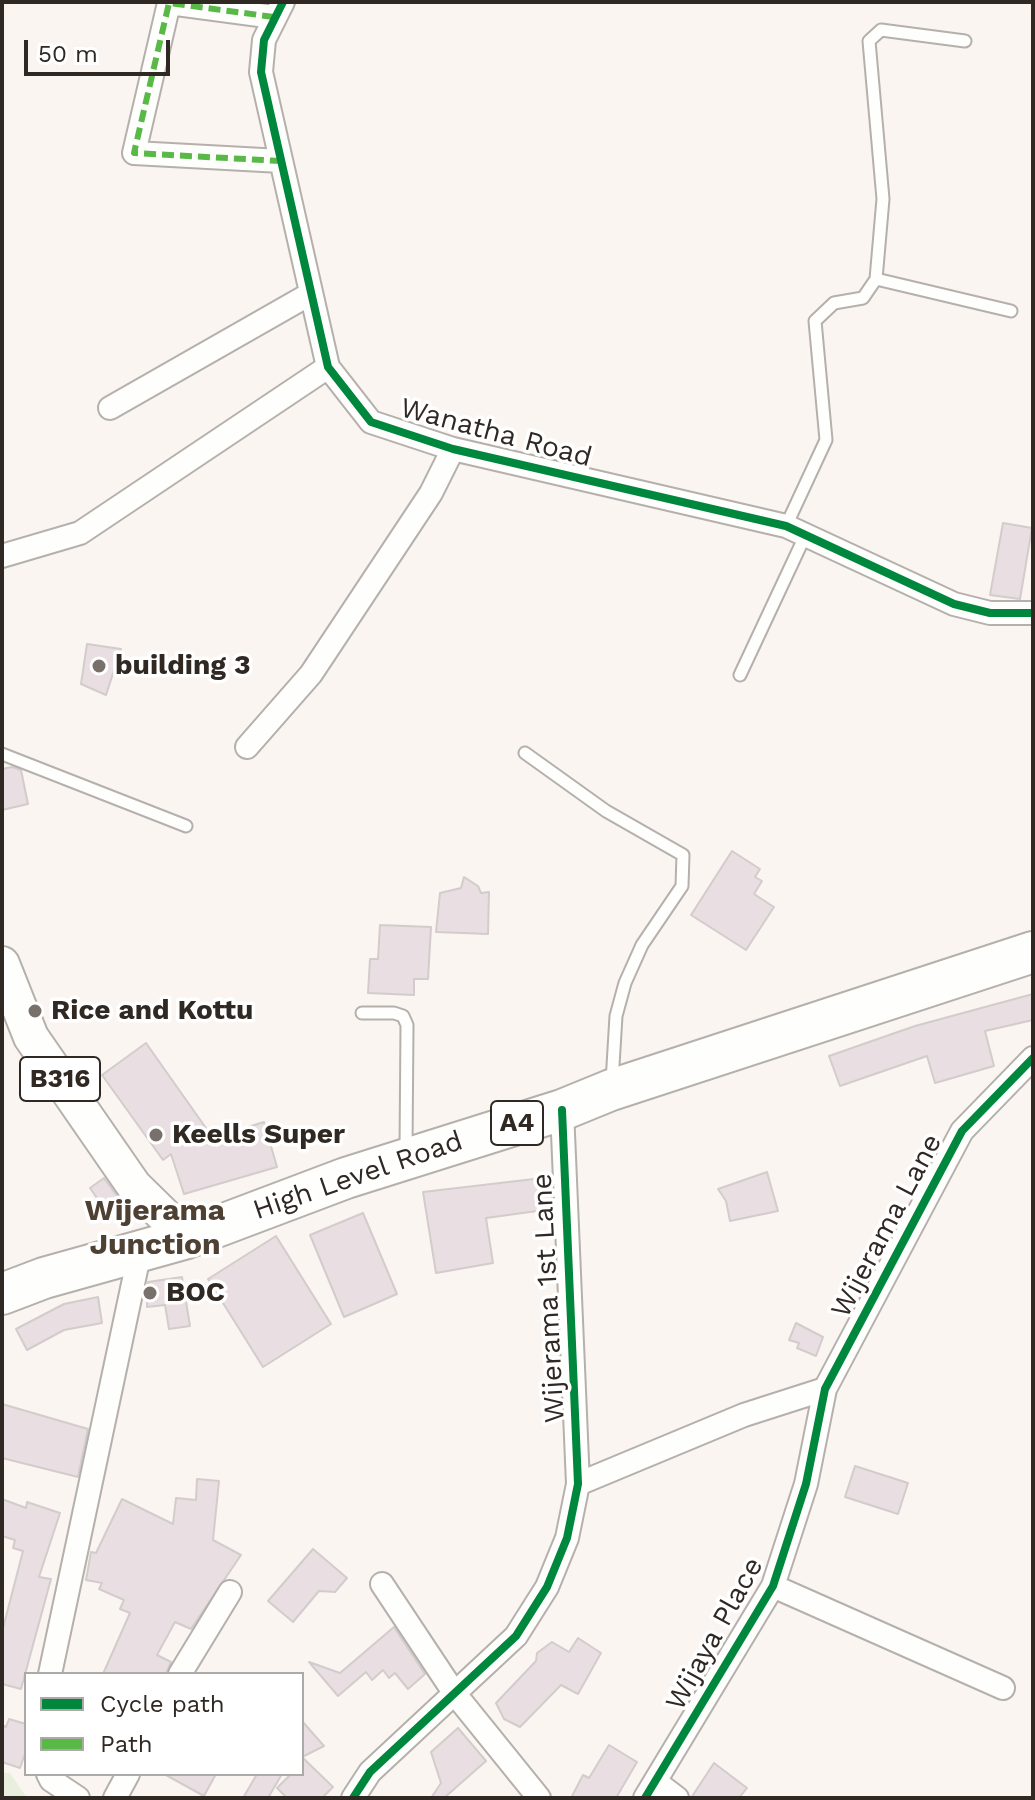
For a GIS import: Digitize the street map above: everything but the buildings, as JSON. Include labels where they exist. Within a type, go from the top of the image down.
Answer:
[{"type":"highway","name":"High Level Road","points":[[2,1294],[44,1278],[187,1238],[406,1158],[562,1110],[611,1090],[1033,952]]},
{"type":"main road","name":"B316","points":[[2,964],[31,1037],[134,1186],[187,1238]]},
{"type":"main road","name":"B316","points":[[134,1186],[140,1251]]},
{"type":"street","points":[[278,10],[169,3],[134,153],[281,161]]},
{"type":"street","name":"Wanatha Road","points":[[278,10],[264,40],[261,72],[310,294],[328,367],[371,422],[453,449],[795,531],[954,604],[990,613],[1033,613]]},
{"type":"street","points":[[110,408],[310,294]]},
{"type":"street","points":[[2,556],[80,533],[328,367]]},
{"type":"street","points":[[247,747],[311,674],[424,503],[453,449]]},
{"type":"street","name":"Wijerama Lane","points":[[825,1389],[962,1131],[1033,1058]]},
{"type":"street","name":"Wijerama 1st Lane","points":[[353,1798],[370,1772],[516,1636],[547,1587],[567,1538],[578,1484],[562,1110]]},
{"type":"street","points":[[50,1672],[140,1251]]},
{"type":"street","points":[[578,1484],[744,1415],[825,1389]]},
{"type":"street","name":"Wijaya Place","points":[[650,1790],[773,1586],[806,1484],[825,1389]]},
{"type":"street","points":[[382,1584],[455,1694],[539,1798]]},
{"type":"street","points":[[773,1586],[1003,1688]]},
{"type":"street","points":[[181,1672],[230,1592]]},
{"type":"street","points":[[49,1776],[78,1798]]},
{"type":"street","points":[[115,1798],[127,1776]]},
{"type":"street","points":[[650,1790],[677,1798]]},
{"type":"lane","points":[[740,675],[826,440],[815,321],[834,303],[863,298],[876,279],[883,199],[869,41],[881,30],[965,41]]},
{"type":"lane","points":[[876,279],[1011,311]]},
{"type":"lane","points":[[525,753],[606,811],[683,855],[685,873],[682,886],[642,945],[625,983],[616,1016],[611,1090]]},
{"type":"lane","points":[[2,754],[186,826]]},
{"type":"lane","points":[[362,1013],[394,1013],[403,1016],[407,1025],[406,1158]]},
{"type":"green space","points":[[2,1773],[10,1773],[27,1798],[2,1798]]},
{"type":"marked path","points":[[274,17],[169,3],[134,153],[281,161]]},
{"type":"cycle path","points":[[283,2],[264,40],[261,72],[328,367],[371,422],[453,449],[786,526],[954,604],[990,613],[1033,613]]},
{"type":"cycle path","points":[[645,1798],[773,1586],[806,1484],[825,1389],[962,1131],[1033,1058]]},
{"type":"cycle path","points":[[353,1798],[370,1772],[516,1636],[547,1587],[567,1538],[578,1484],[562,1110]]},
{"type":"place","name":"building 3","points":[[99,666]]},
{"type":"place","name":"Rice and Kottu","points":[[35,1011]]},
{"type":"place","name":"Keells Super","points":[[156,1135]]},
{"type":"place","name":"BOC","points":[[150,1293]]},
{"type":"district","name":"Wijerama Junction","points":[[155,1228]]}]
